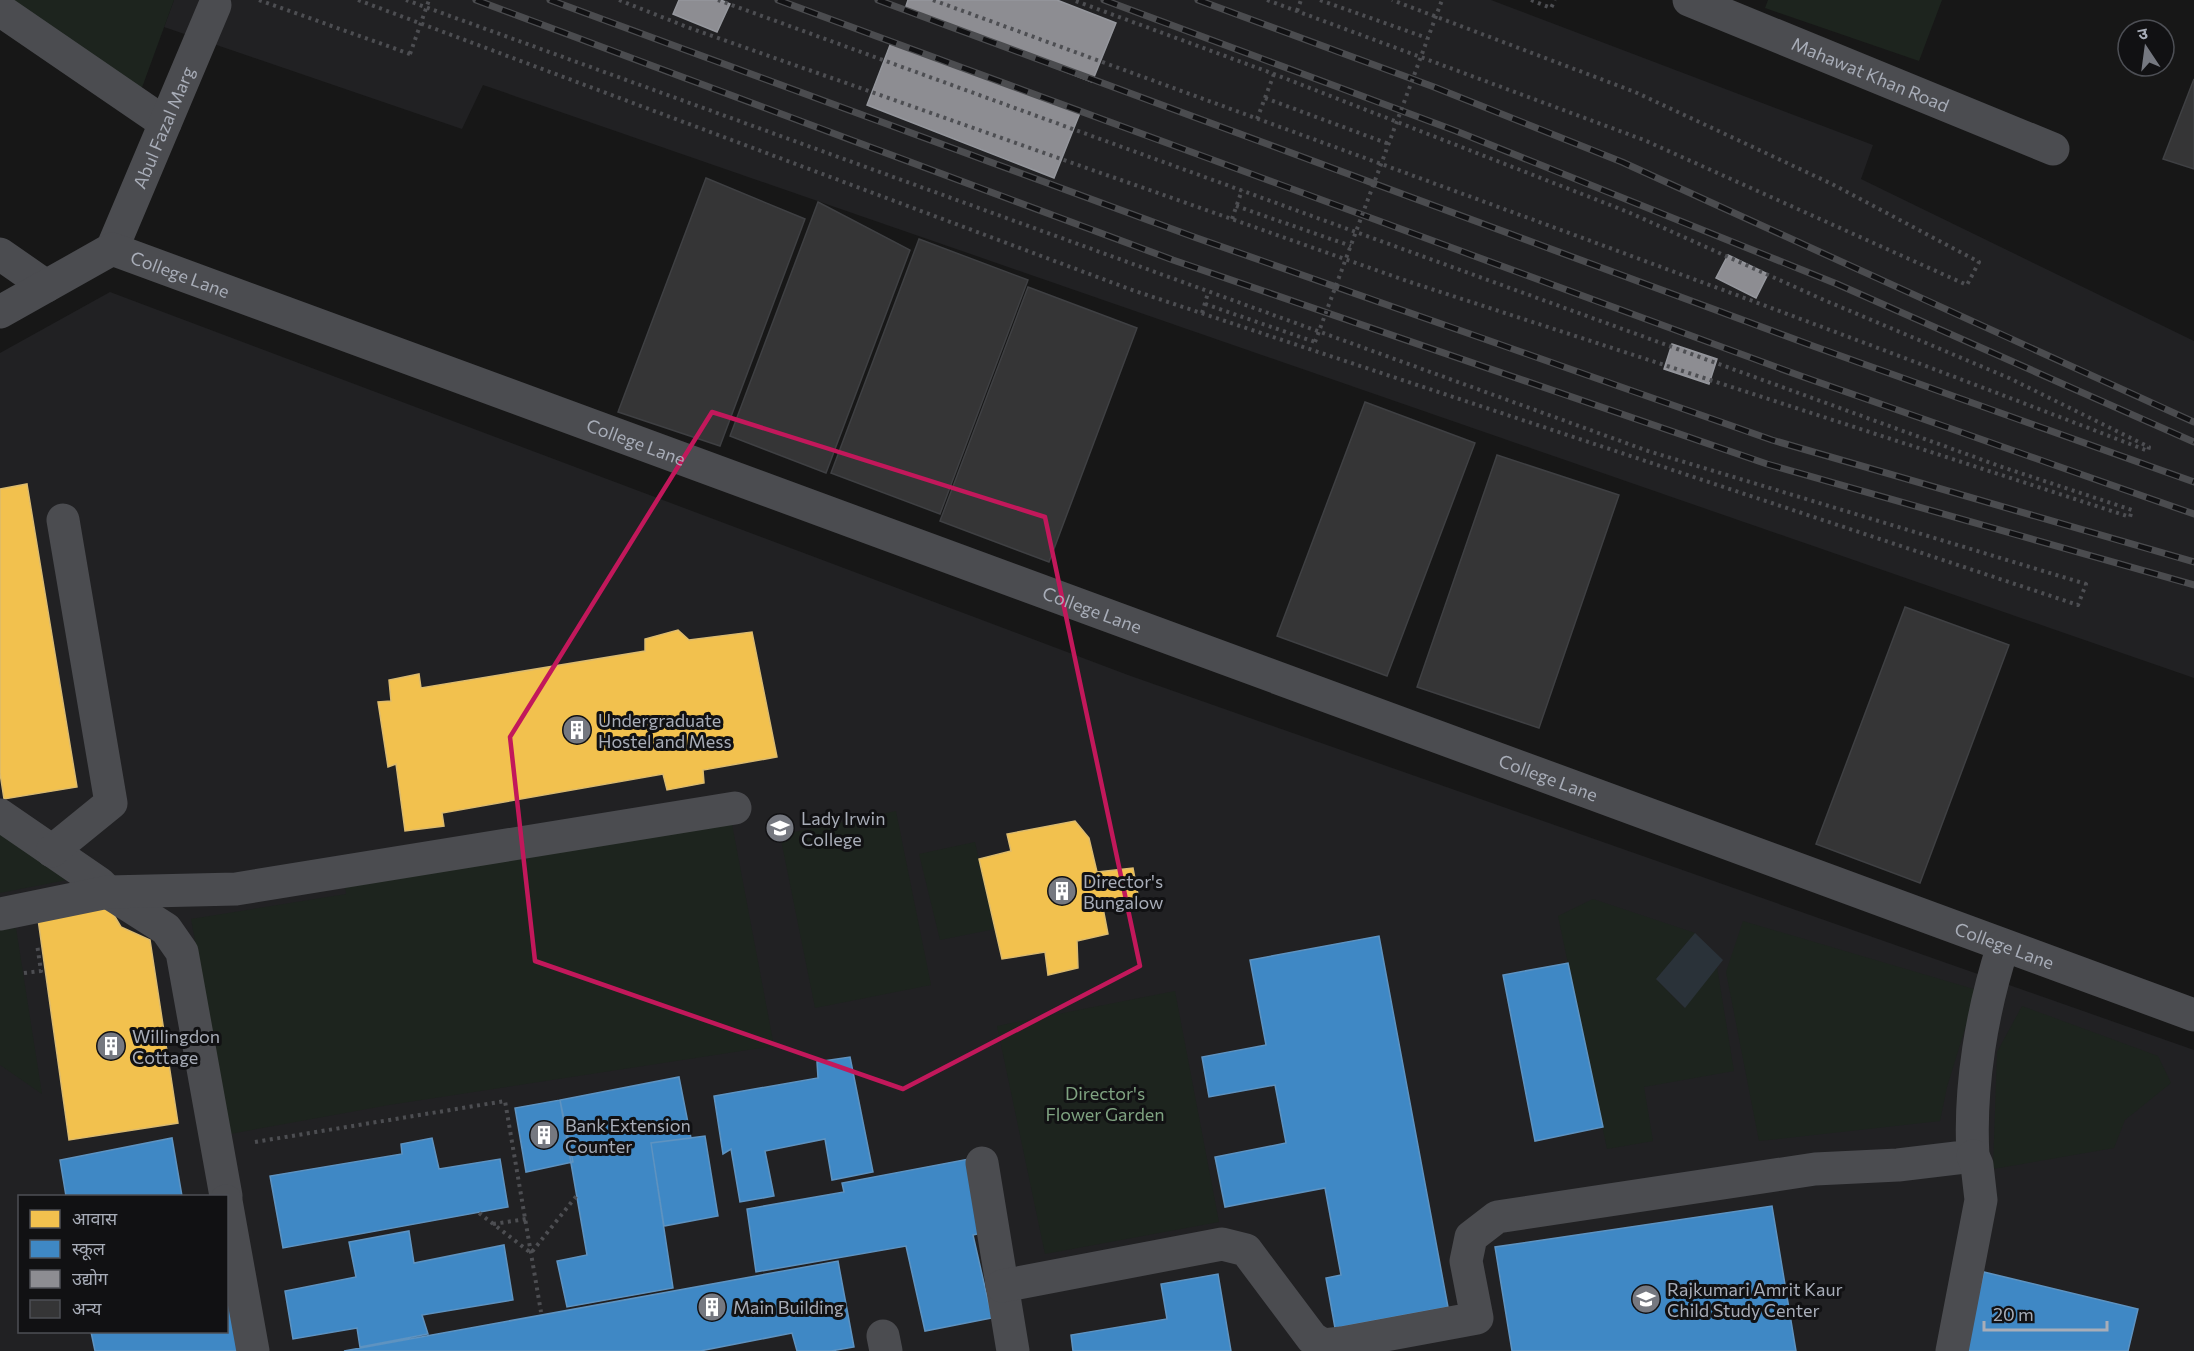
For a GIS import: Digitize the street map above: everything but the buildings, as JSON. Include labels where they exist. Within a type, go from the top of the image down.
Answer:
[{"type":"street","name":"Mahawat Khan Road","points":[[1689,0],[2053,149]]},
{"type":"street","name":"Abul Fazal Marg","points":[[112,249],[215,5]]},
{"type":"street","points":[[0,10],[165,123]]},
{"type":"street","name":"College Lane","points":[[0,312],[112,249],[2194,1016]]},
{"type":"street","points":[[0,254],[46,286]]},
{"type":"street","points":[[52,851],[111,803],[63,520]]},
{"type":"street","points":[[0,914],[108,892],[236,889],[735,808]]},
{"type":"street","points":[[0,815],[108,892],[166,929],[182,952],[226,1195]]},
{"type":"street","points":[[1952,1351],[1981,1200],[1977,1165],[1973,1156],[1979,1049],[1992,980],[2003,946]]},
{"type":"street","points":[[1002,1286],[1222,1244],[1246,1250],[1312,1338],[1323,1345],[1342,1343],[1477,1318],[1466,1261],[1469,1245],[1471,1237],[1497,1217],[1815,1169],[1898,1165],[1973,1156]]},
{"type":"street","points":[[982,1163],[1013,1351]]},
{"type":"street","points":[[228,1212],[253,1351]]},
{"type":"path","points":[[259,0],[410,54],[429,0]]},
{"type":"path","points":[[358,0],[1132,290],[2078,605],[2086,584],[1648,451],[406,0]]},
{"type":"path","points":[[619,0],[687,27],[1424,286],[2130,517],[2132,510],[2002,467],[718,0]]},
{"type":"path","points":[[933,0],[1815,322],[2148,451],[2149,447],[2008,378],[1824,300],[1628,212],[1274,74],[1073,0]]},
{"type":"path","points":[[1267,0],[1644,140],[1967,285],[1979,262],[1832,184],[1635,92],[1392,0]]},
{"type":"path","points":[[1297,11],[1301,0]]},
{"type":"path","points":[[1320,0],[1427,38]]},
{"type":"path","points":[[1205,304],[1315,342],[1442,0]]},
{"type":"path","points":[[1531,0],[1551,8],[1555,0]]},
{"type":"path","points":[[1257,120],[1274,74]]},
{"type":"path","points":[[1265,98],[1389,144]]},
{"type":"path","points":[[1232,219],[1242,190]]},
{"type":"path","points":[[1236,206],[1352,246]]},
{"type":"path","points":[[1202,313],[1208,293]]},
{"type":"path","points":[[217,1149],[505,1101],[541,1312]]},
{"type":"path","points":[[531,1252],[578,1194]]},
{"type":"path","points":[[479,1212],[531,1252]]},
{"type":"path","points":[[492,1224],[526,1219]]},
{"type":"highlighted area","points":[[712,412],[1045,517],[1140,966],[903,1089],[535,961],[510,737]]},
{"type":"shaded area","points":[[174,0],[1491,0],[1873,145],[1861,179],[2194,341],[2194,678],[483,85],[462,129],[164,27]]},
{"type":"shaded area","name":"Lady Irwin College","points":[[110,292],[1128,675],[2194,1050],[2194,1351],[0,1351],[0,353]]},
{"type":"shaded area","points":[[1695,933],[1723,960],[1685,1008],[1656,979]]},
{"type":"green space","points":[[7,0],[174,0],[140,93]]},
{"type":"green space","points":[[1768,0],[1942,0],[1919,61],[1765,8]]},
{"type":"green space","points":[[896,811],[931,985],[815,1008],[780,835]]},
{"type":"green space","points":[[732,824],[774,1046],[389,1105],[230,1134],[191,919],[346,894],[345,883]]},
{"type":"green space","points":[[0,830],[67,880],[0,893]]},
{"type":"green space","points":[[975,842],[995,929],[940,940],[919,854]]},
{"type":"green space","points":[[1593,899],[1695,933],[1656,979],[1684,1008],[1717,967],[1734,1071],[1644,1087],[1653,1141],[1607,1149],[1558,916]]},
{"type":"green space","points":[[1743,921],[1977,990],[1947,1087],[1940,1121],[1759,1141],[1726,972]]},
{"type":"green space","points":[[16,928],[42,1094],[0,1065],[0,930]]},
{"type":"green space","name":"Director's Flower Garden","points":[[1175,991],[1219,1222],[1045,1254],[997,1026]]},
{"type":"green space","points":[[2022,1006],[2158,1056],[2171,1083],[2125,1120],[2114,1148],[1993,1169],[1997,1052]]},
{"type":"railway","points":[[476,0],[1173,260],[1767,464],[2194,585]]},
{"type":"railway","points":[[550,0],[1194,237],[1772,440],[2194,562]]},
{"type":"railway","points":[[778,0],[1798,375],[2194,514]]},
{"type":"railway","points":[[878,0],[1813,346],[2194,482]]},
{"type":"railway","points":[[1104,0],[1456,131],[1837,284],[2194,442]]},
{"type":"railway","points":[[1198,0],[1434,87],[1622,162],[2194,422]]},
{"type":"place","name":"Undergraduate Hostel and Mess","points":[[577,730]]},
{"type":"place","name":"Lady Irwin College","points":[[780,828]]},
{"type":"place","name":"Director's Bungalow","points":[[1062,891]]},
{"type":"place","name":"Willingdon Cottage","points":[[111,1046]]},
{"type":"place","name":"Bank Extension Counter","points":[[544,1135]]},
{"type":"place","name":"Rajkumari Amrit Kaur Child Study Center","points":[[1646,1299]]},
{"type":"place","name":"Main Building","points":[[712,1307]]}]
